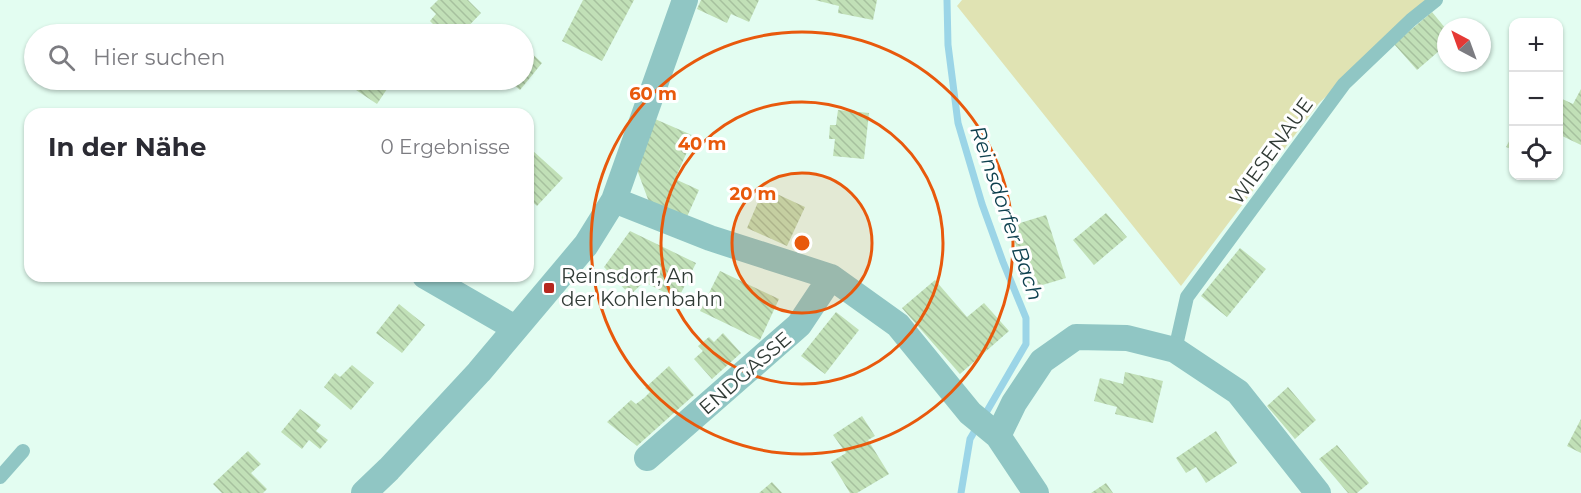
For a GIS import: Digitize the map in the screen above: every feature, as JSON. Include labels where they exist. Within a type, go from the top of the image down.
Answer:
[{"type":"street","points":[[364,493],[389,470],[509,336],[586,245],[614,200],[685,0]]},
{"type":"street","points":[[614,200],[710,238],[831,277],[898,325],[970,412],[998,435],[1036,493]]},
{"type":"street","name":"ENDGASSE","points":[[647,458],[799,326],[831,277]]},
{"type":"street","points":[[433,282],[509,336]]},
{"type":"street","points":[[998,435],[1014,403],[1042,361],[1076,337],[1127,338],[1175,350],[1238,392],[1318,493]]},
{"type":"lane","name":"WIESENAUE","points":[[1175,350],[1187,297],[1344,84],[1411,20],[1436,0]]},
{"type":"lane","points":[[0,477],[23,451]]},
{"type":"green space","points":[[962,0],[1429,0],[1319,103],[1181,286],[957,6]]},
{"type":"building","points":[[438,0],[468,0],[481,13],[471,24],[433,24],[430,21],[436,14],[430,8]]},
{"type":"building","points":[[583,0],[634,0],[602,61],[562,41]]},
{"type":"building","points":[[701,0],[759,0],[749,22],[731,14],[727,23],[697,9]]},
{"type":"building","points":[[815,0],[877,0],[873,20],[838,13],[839,6]]},
{"type":"building","points":[[1432,12],[1437,18],[1437,53],[1417,70],[1394,44]]},
{"type":"building","points":[[534,55],[542,63],[534,73]]},
{"type":"building","points":[[1581,89],[1581,145],[1563,136],[1563,99],[1573,104]]},
{"type":"building","points":[[356,90],[386,90],[377,104]]},
{"type":"building","points":[[838,110],[869,113],[864,159],[833,156],[835,139],[829,139],[830,125],[836,125]]},
{"type":"building","points":[[655,119],[694,136],[675,179],[699,190],[686,219],[649,202],[636,167]]},
{"type":"building","points":[[534,152],[563,178],[537,206],[534,203]]},
{"type":"building","points":[[764,188],[805,207],[787,246],[747,228]]},
{"type":"building","points":[[1106,213],[1127,237],[1094,265],[1073,240]]},
{"type":"building","points":[[1046,215],[1066,278],[1029,289],[1010,226]]},
{"type":"building","points":[[630,231],[696,263],[678,299],[644,282],[630,295],[604,267]]},
{"type":"building","points":[[1240,248],[1266,269],[1227,317],[1201,296]]},
{"type":"building","points":[[720,271],[779,299],[760,340],[700,311]]},
{"type":"building","points":[[935,280],[967,317],[984,303],[1009,331],[960,374],[902,308]]},
{"type":"building","points":[[399,304],[425,325],[402,353],[376,333]]},
{"type":"building","points":[[836,312],[859,330],[825,374],[801,356]]},
{"type":"building","points":[[723,333],[741,353],[712,379],[694,359],[703,351],[698,346],[709,337],[714,342]]},
{"type":"building","points":[[352,365],[374,383],[351,410],[324,387],[335,373],[340,377]]},
{"type":"building","points":[[669,366],[694,395],[637,446],[607,422],[631,400],[636,404],[644,398],[650,392],[645,388]]},
{"type":"building","points":[[1125,372],[1163,381],[1153,423],[1115,414],[1117,407],[1094,401],[1100,378],[1123,384]]},
{"type":"building","points":[[1288,387],[1316,420],[1295,439],[1267,406]]},
{"type":"building","points":[[300,409],[321,425],[316,431],[328,440],[320,449],[309,440],[302,449],[281,432]]},
{"type":"building","points":[[862,416],[875,436],[868,440],[889,474],[857,493],[850,493],[831,462],[846,453],[833,435]]},
{"type":"building","points":[[1581,419],[1581,453],[1567,446]]},
{"type":"building","points":[[1216,431],[1237,463],[1206,483],[1196,467],[1186,473],[1176,458]]},
{"type":"building","points":[[1337,445],[1369,483],[1357,493],[1348,493],[1319,459]]},
{"type":"building","points":[[248,451],[261,464],[251,473],[267,489],[263,493],[222,493],[213,484]]},
{"type":"building","points":[[772,482],[782,493],[759,493]]},
{"type":"building","points":[[1106,483],[1113,493],[1091,493]]},
{"type":"waterway","name":"Reinsdorfer Bach","points":[[947,0],[948,45],[958,123],[982,204],[1026,318],[1026,344],[983,418]]},
{"type":"waterway","name":"Reinsdorfer Bach","points":[[961,493],[970,439],[977,427]]},
{"type":"place","name":"Reinsdorf, An der Kohlenbahn","points":[[549,288]]}]
